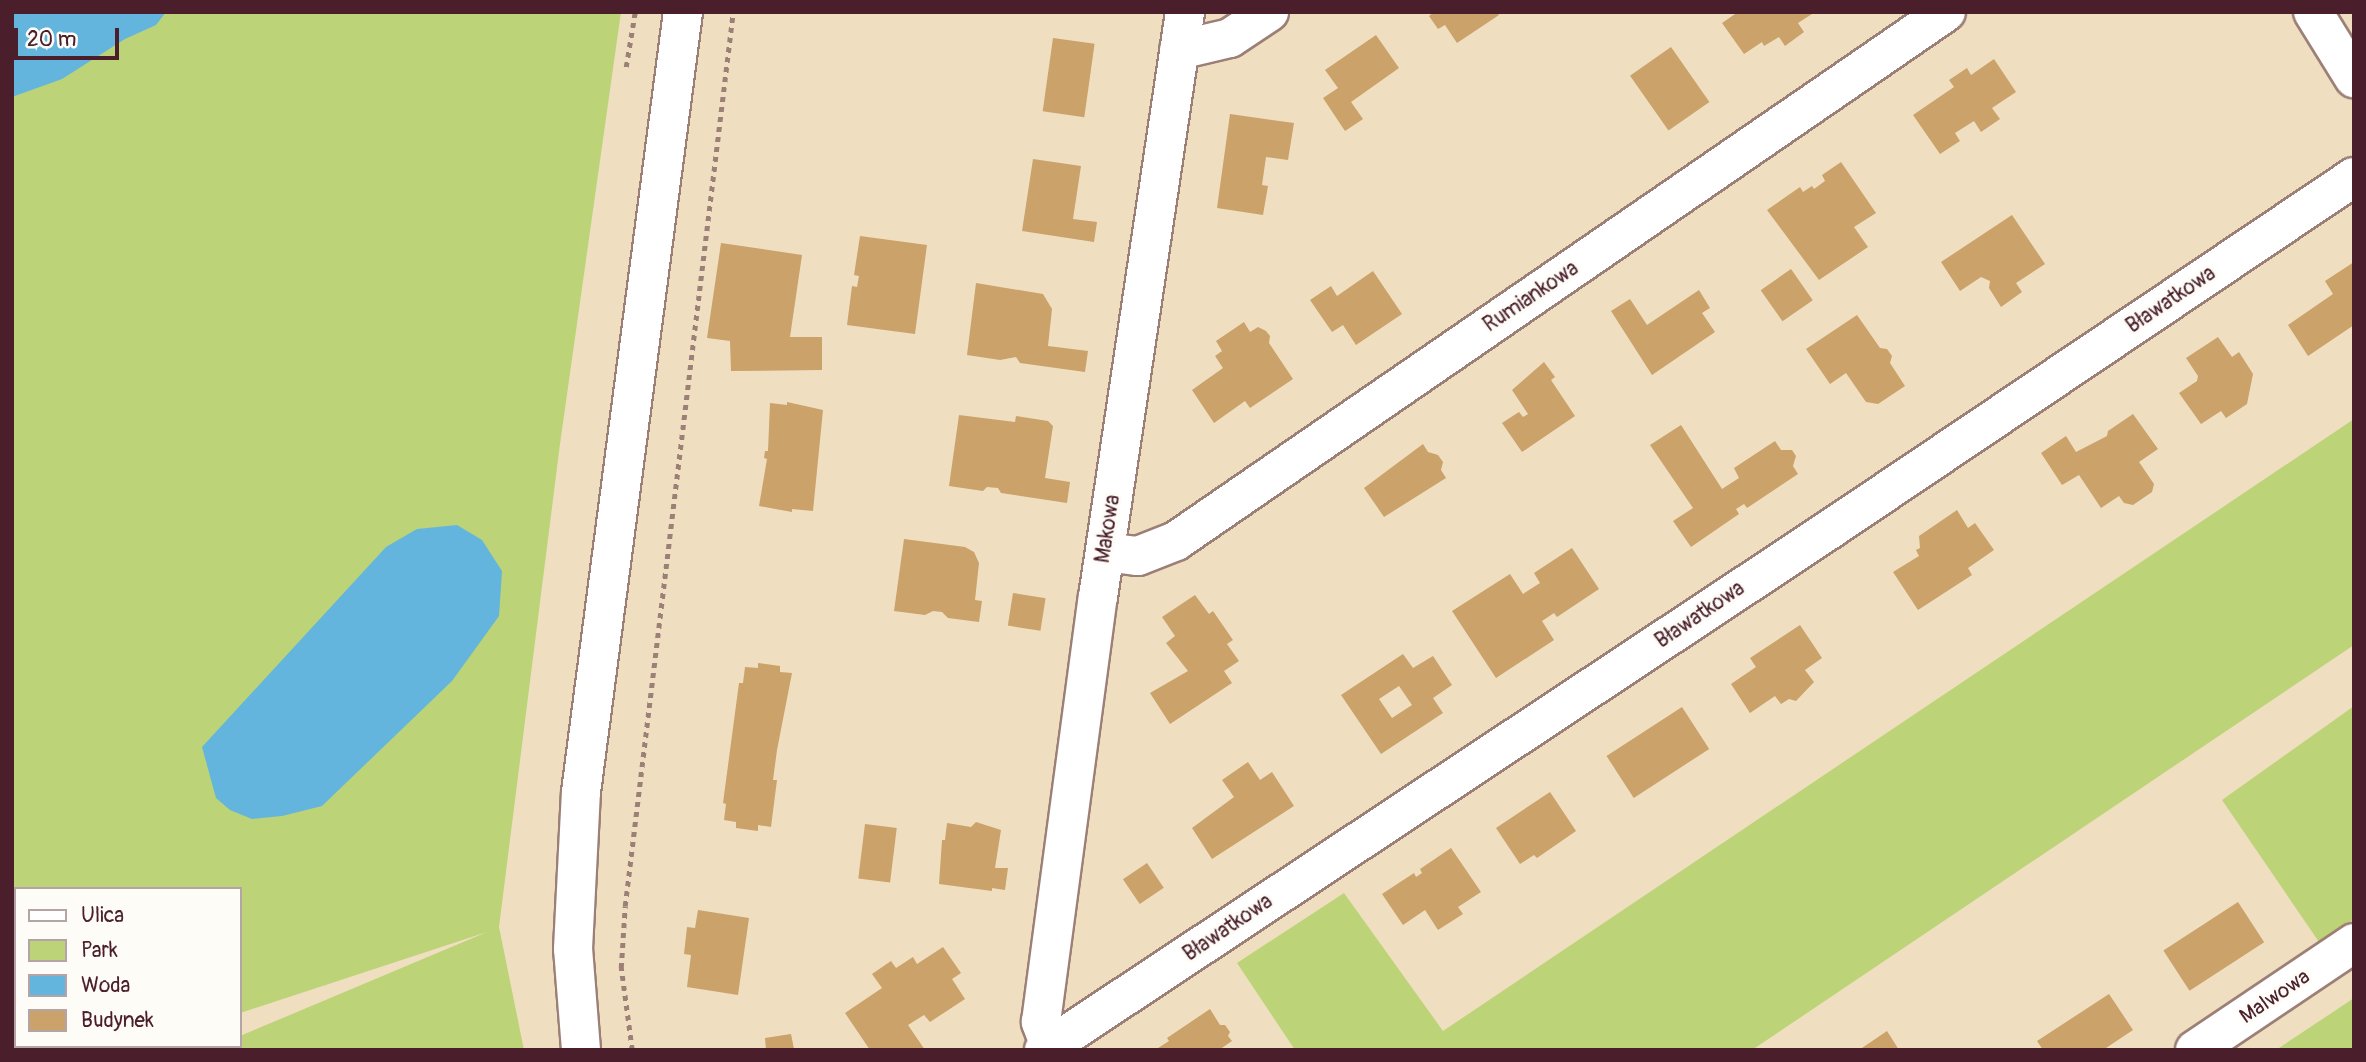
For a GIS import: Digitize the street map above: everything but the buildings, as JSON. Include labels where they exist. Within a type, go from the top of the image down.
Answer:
[{"type":"street","points":[[581,1050],[573,949],[581,792],[683,12]]},
{"type":"street","name":"Makowa","points":[[1047,1048],[1041,1022],[1105,552],[1185,12]]},
{"type":"street","points":[[1179,50],[1230,38],[1269,12]]},
{"type":"street","name":"Rumiankowa","points":[[1105,552],[1138,556],[1176,541],[1947,12]]},
{"type":"street","points":[[2313,12],[2354,78]]},
{"type":"street","name":"Bławatkowa","points":[[1047,1048],[1832,528],[2354,177]]},
{"type":"street","name":"Malwowa","points":[[2196,1050],[2354,943]]},
{"type":"path","points":[[626,66],[635,12]]},
{"type":"path","points":[[632,1050],[621,968],[625,906],[733,12]]},
{"type":"green space","points":[[12,12],[621,12],[560,444],[499,927],[524,1050],[206,1050],[242,1048],[242,1035],[487,932],[242,1012],[242,887],[14,887],[14,1048],[160,1048],[12,1050]]},
{"type":"green space","points":[[2354,419],[2354,645],[1752,1050],[1295,1050],[1237,963],[1344,893],[1443,1031]]},
{"type":"green space","points":[[2354,706],[2354,919],[2319,942],[2222,800]]},
{"type":"green space","points":[[2354,998],[2354,1050],[2276,1050]]},
{"type":"water","points":[[12,12],[166,12],[156,25],[125,39],[62,79],[12,97]]},
{"type":"water","points":[[457,525],[482,540],[502,571],[499,616],[452,681],[322,806],[282,816],[252,819],[230,810],[216,798],[202,747],[386,547],[417,529]]}]
